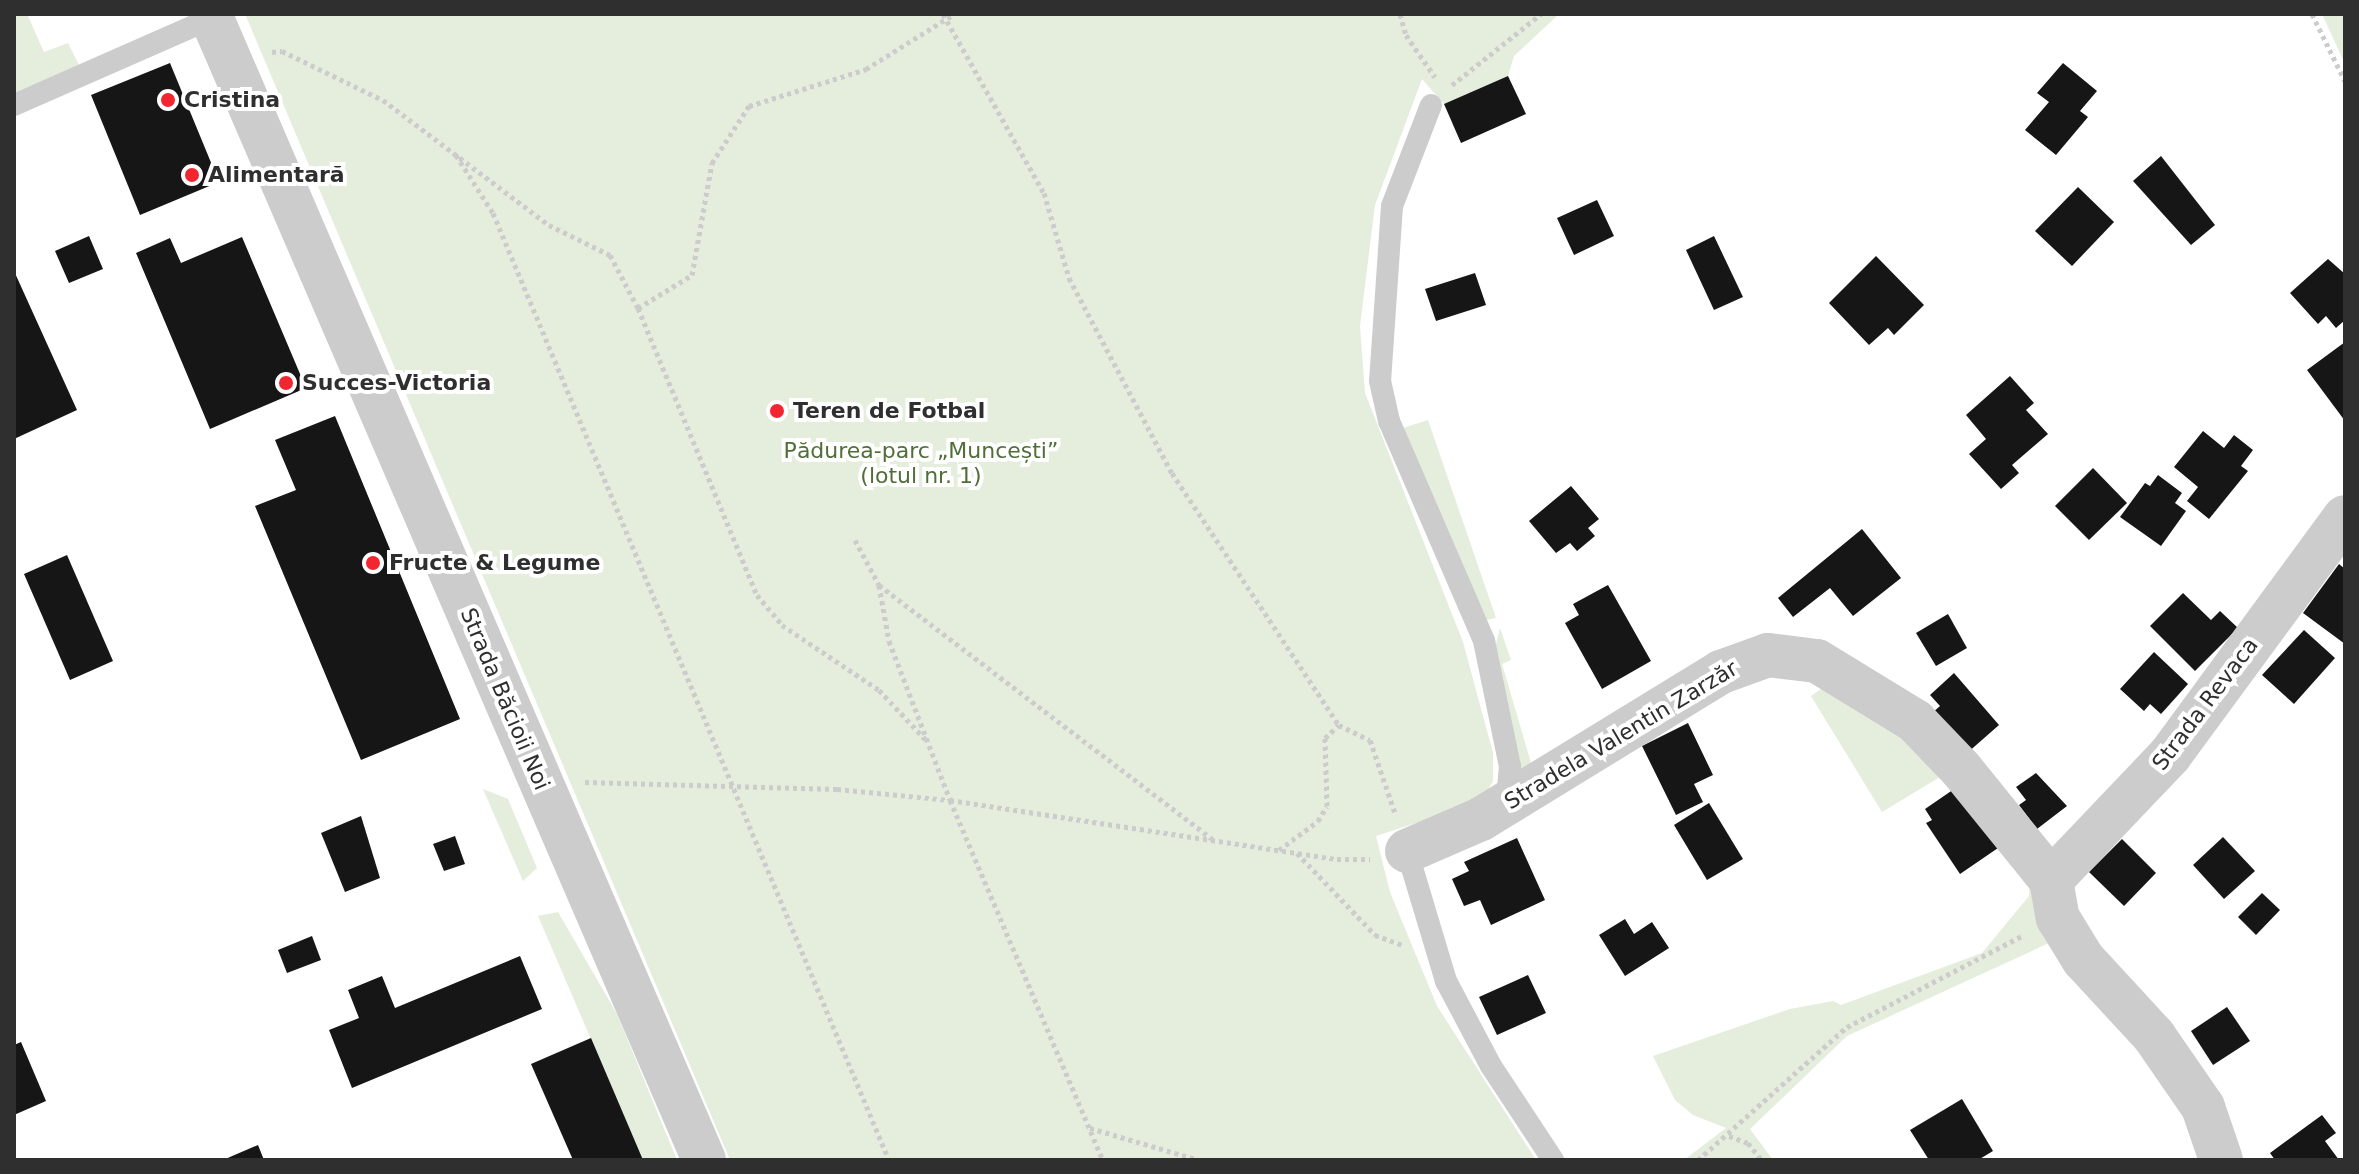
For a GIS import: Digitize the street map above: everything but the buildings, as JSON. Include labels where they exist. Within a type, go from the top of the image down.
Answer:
[{"type":"street","name":"Strada Băcioii Noi","points":[[216,28],[704,1160]]},
{"type":"street","name":"Strada Revaca","points":[[2054,894],[2170,755],[2345,517]]},
{"type":"street","name":"Stradela Valentin Zarzăr","points":[[1407,851],[1507,803],[1721,672],[1768,655],[1817,661],[1915,721],[2054,894],[2083,959],[2154,1036],[2203,1107],[2221,1160]]},
{"type":"lane","points":[[14,105],[216,28]]},
{"type":"lane","points":[[1438,98],[1392,206],[1380,381],[1389,421],[1484,641],[1510,766],[1507,803]]},
{"type":"lane","points":[[1407,851],[1439,959],[1491,1066],[1553,1160]]},
{"type":"path","points":[[638,308],[692,275],[712,163],[749,106],[866,69],[944,16],[954,14]]},
{"type":"path","points":[[1400,14],[1406,35],[1438,98],[1541,14]]},
{"type":"path","points":[[2312,14],[2345,81]]},
{"type":"path","points":[[540,780],[732,786],[950,800],[1297,853],[1374,859],[1407,851],[1370,740],[1339,725],[1172,473],[1069,278],[1044,193],[944,16]]},
{"type":"path","points":[[216,28],[282,51],[383,100],[549,225],[610,255],[638,308],[757,595],[782,625],[879,690],[927,741]]},
{"type":"path","points":[[2328,70],[2336,63]]},
{"type":"path","points":[[456,155],[493,213],[889,1160]]},
{"type":"path","points":[[855,540],[879,585],[889,641],[950,800],[1103,1160]]},
{"type":"path","points":[[879,585],[1215,841]]},
{"type":"path","points":[[1279,850],[1318,821],[1327,806],[1325,738],[1339,725]]},
{"type":"path","points":[[1297,853],[1375,935],[1439,959]]},
{"type":"path","points":[[1698,1160],[1729,1136],[1847,1027],[1987,958],[2029,932],[2054,894]]},
{"type":"path","points":[[1089,1128],[1199,1160]]},
{"type":"path","points":[[1729,1136],[1748,1143],[1762,1160]]},
{"type":"green space","points":[[14,14],[27,14],[44,52],[68,43],[79,65],[14,93]]},
{"type":"green space","name":"Pădurea-parc „Muncești” (lotul nr. 1)","points":[[245,14],[1559,14],[1514,56],[1508,76],[1444,104],[1422,79],[1375,205],[1360,326],[1365,393],[1463,642],[1493,753],[1493,781],[1481,802],[1376,836],[1390,892],[1437,1006],[1536,1160],[730,1160]]},
{"type":"green space","points":[[2322,14],[2345,14],[2345,64]]},
{"type":"green space","points":[[1428,420],[1496,618],[1486,620],[1403,428]]},
{"type":"green space","points":[[1500,628],[1511,660],[1502,664],[1534,773],[1520,770],[1495,648]]},
{"type":"green space","points":[[1829,683],[1950,771],[1882,812],[1811,696]]},
{"type":"green space","points":[[483,789],[508,799],[537,868],[523,881]]},
{"type":"green space","points":[[2030,880],[2049,943],[1847,1036],[1750,1129],[1773,1160],[1684,1160],[1726,1128],[1693,1115],[1675,1100],[1653,1056],[1790,1009],[1833,1001],[1841,1005],[1982,953],[2029,896]]},
{"type":"green space","points":[[558,912],[617,1014],[677,1160],[643,1160],[538,916]]},
{"type":"place","name":"Cristina","points":[[168,100]]},
{"type":"place","name":"Alimentară","points":[[192,175]]},
{"type":"place","name":"Succes-Victoria","points":[[286,383]]},
{"type":"place","name":"Teren de Fotbal","points":[[777,411]]},
{"type":"place","name":"Fructe & Legume","points":[[373,563]]}]
